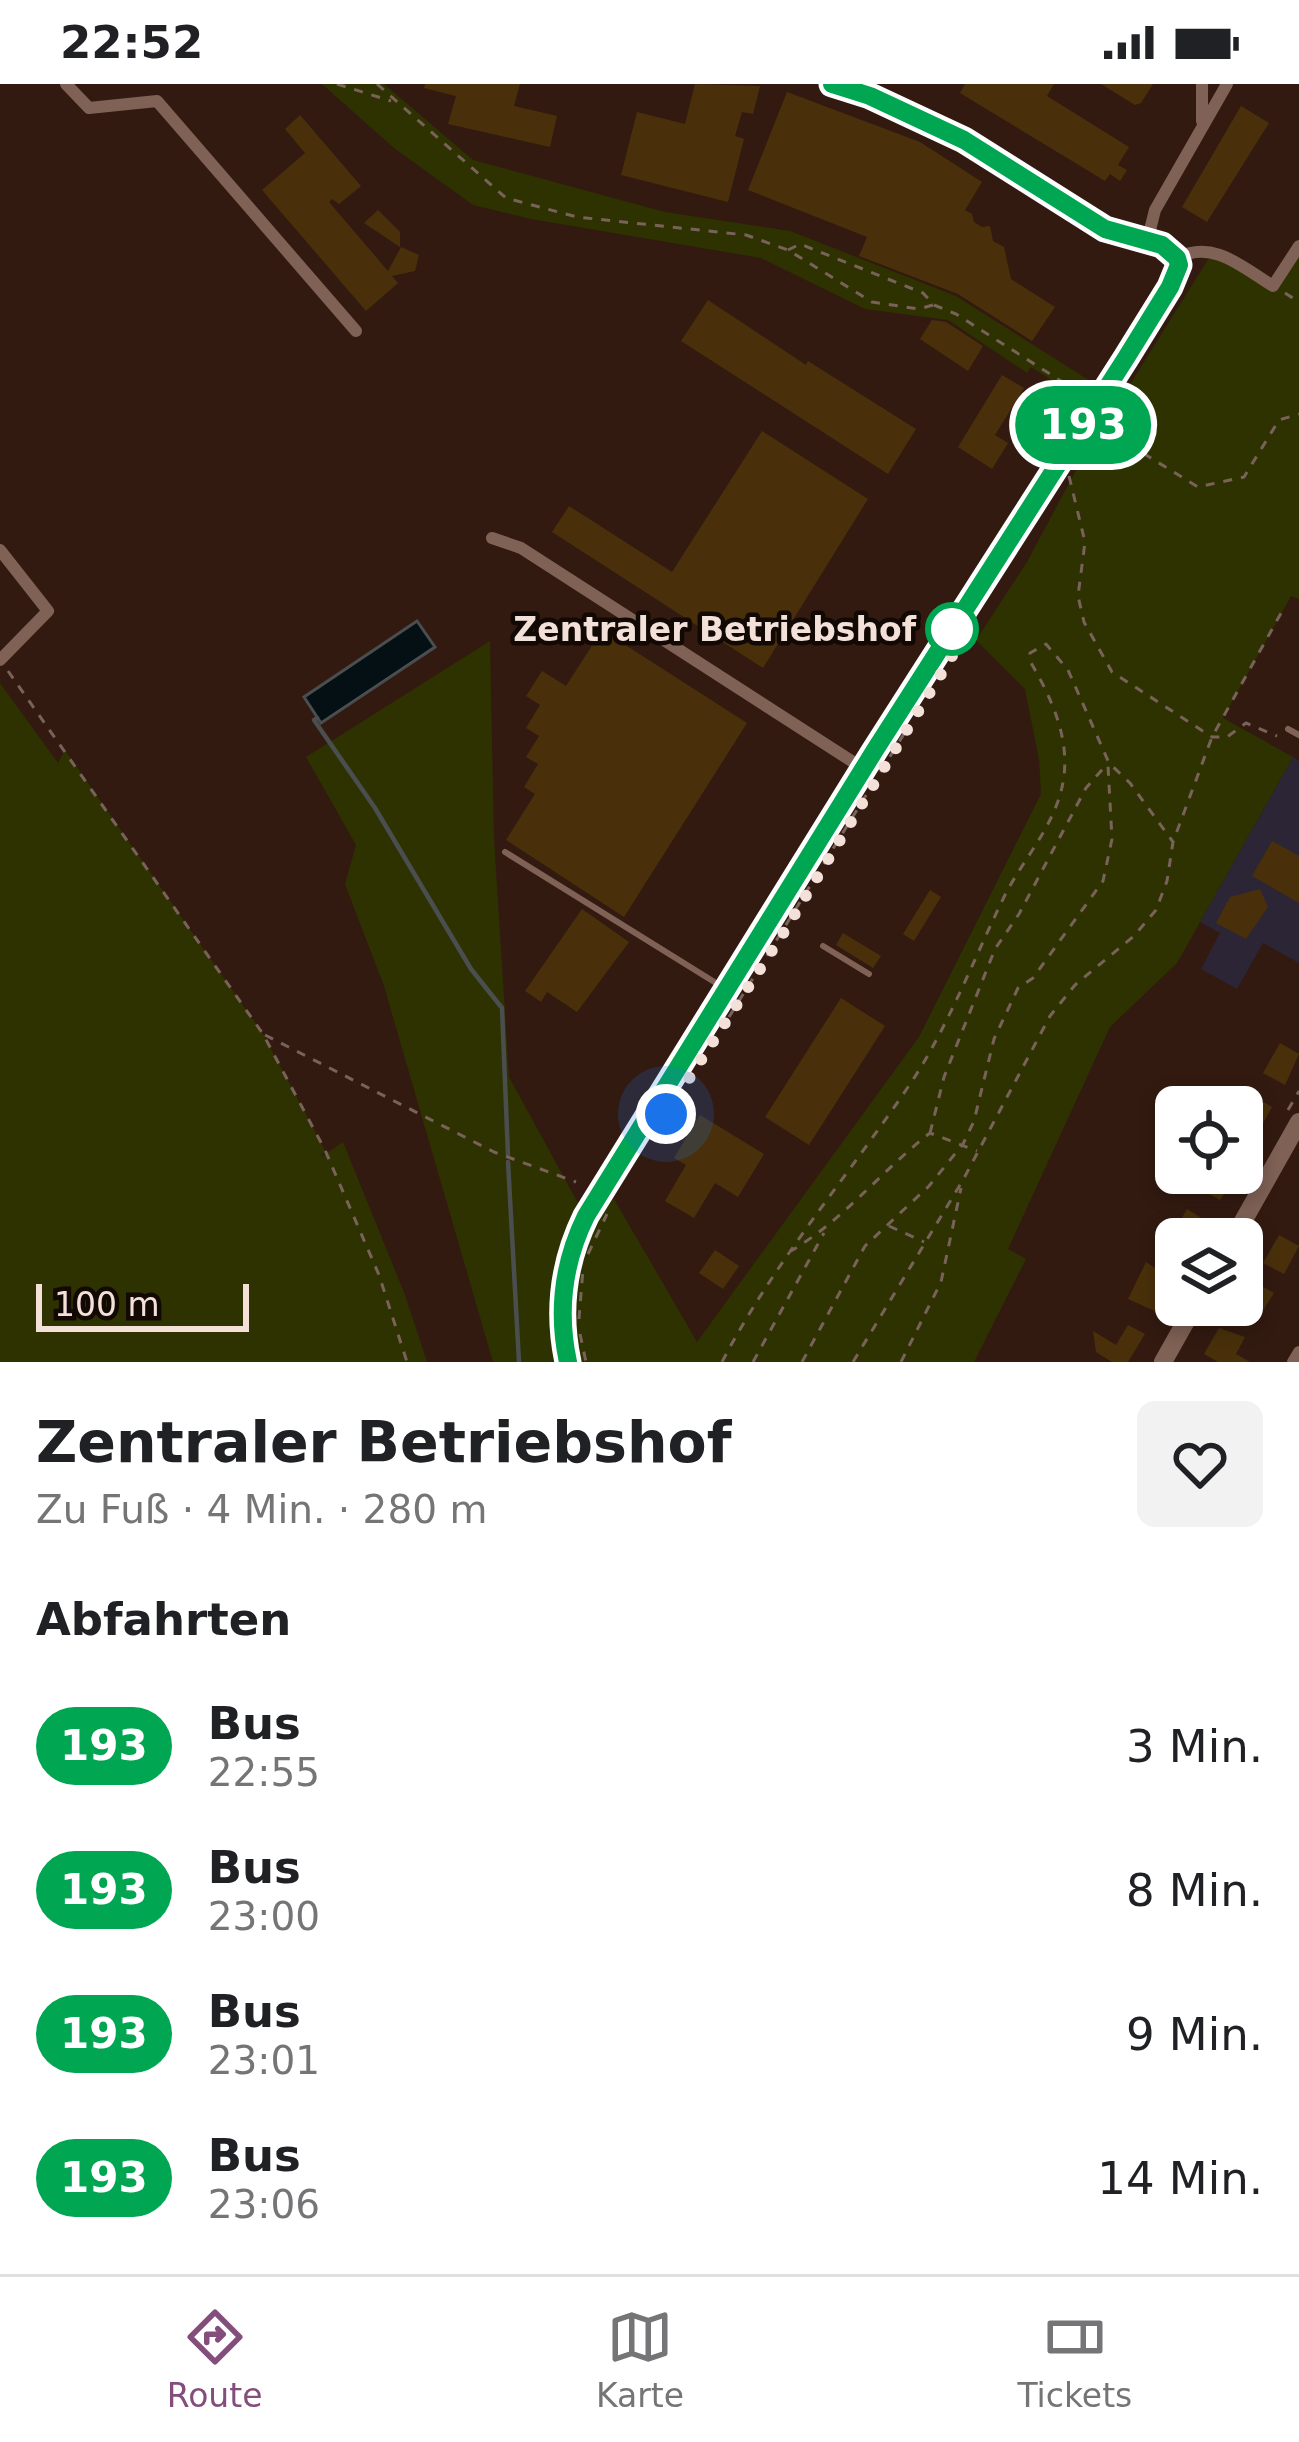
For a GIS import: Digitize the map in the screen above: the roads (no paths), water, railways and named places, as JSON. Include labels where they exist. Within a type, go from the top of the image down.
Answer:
[{"type":"main road","points":[[1244,1218],[1299,1121]]},
{"type":"main road","points":[[1163,1362],[1183,1326]]},
{"type":"street","points":[[66,84],[89,108],[157,101],[356,332]]},
{"type":"street","points":[[568,1362],[562,1292],[578,1233],[863,769],[1104,408],[1179,265],[1177,258],[1148,238],[1105,229],[964,140],[870,96],[832,84]]},
{"type":"street","points":[[1198,134],[1204,111],[1202,84]]},
{"type":"street","points":[[1148,238],[1154,210],[1227,84]]},
{"type":"street","points":[[1177,258],[1192,250],[1214,250],[1273,286],[1299,246]]},
{"type":"street","points":[[492,538],[521,548],[863,769]]},
{"type":"street","points":[[0,550],[48,611],[0,660]]},
{"type":"street","points":[[1293,1362],[1299,1352]]},
{"type":"lane","points":[[1288,729],[1299,735]]},
{"type":"lane","points":[[506,852],[727,990]]},
{"type":"lane","points":[[823,946],[869,974]]},
{"type":"waterway","points":[[317,718],[314,720],[375,808],[471,969],[502,1008],[508,1155]]},
{"type":"waterway","points":[[508,1162],[519,1362]]},
{"type":"place","name":"Zentraler Betriebshof","points":[[952,629]]}]
